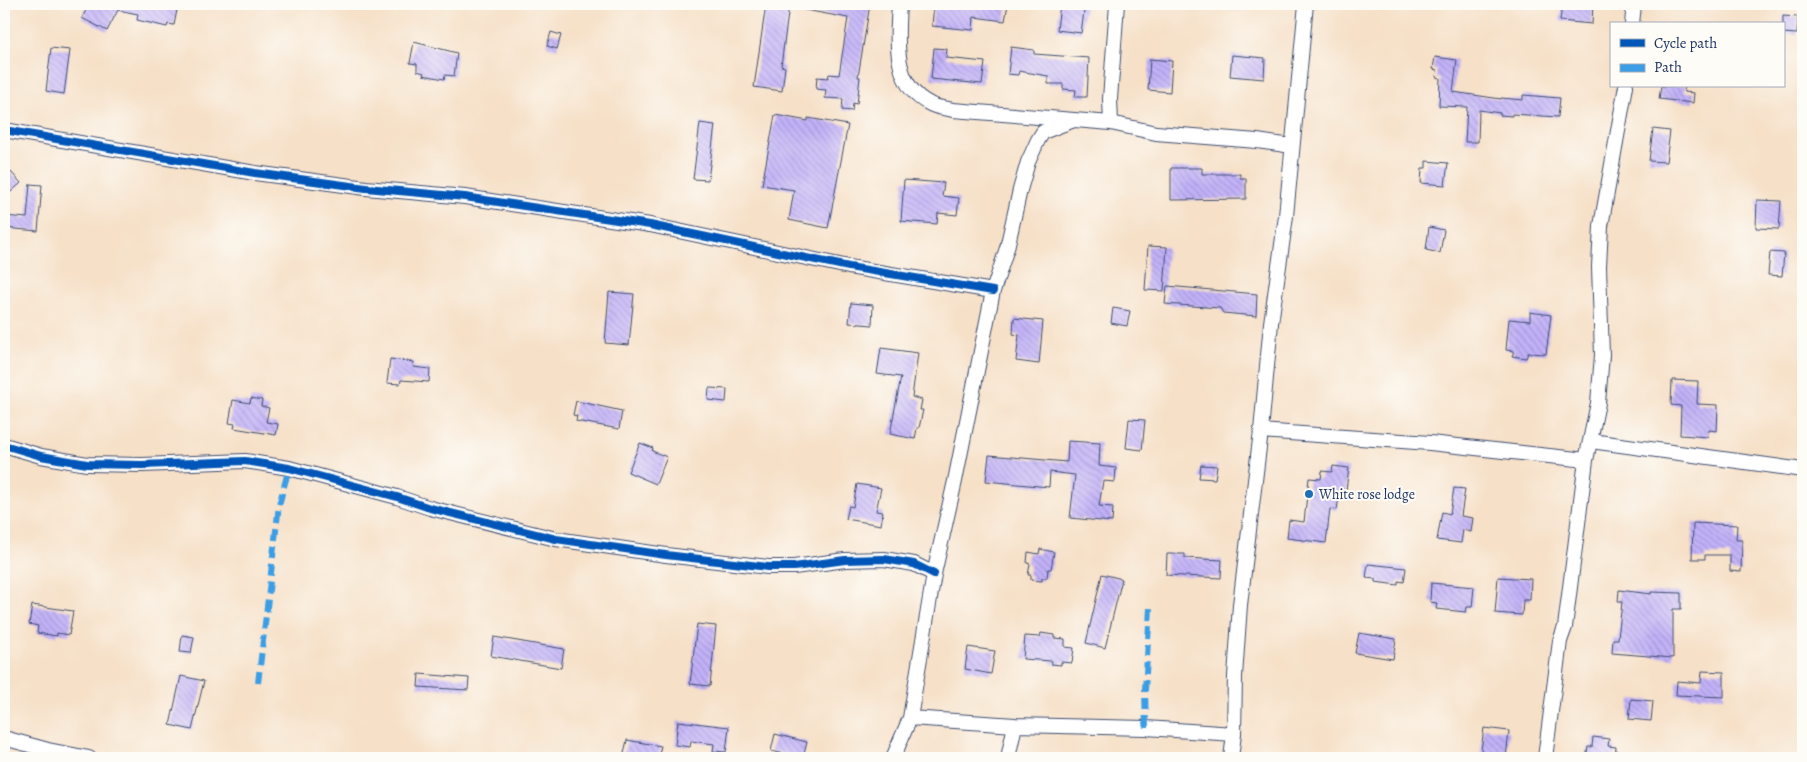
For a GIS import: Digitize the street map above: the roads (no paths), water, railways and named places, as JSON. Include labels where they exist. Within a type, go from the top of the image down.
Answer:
[{"type":"street","points":[[899,4],[897,30],[899,64],[914,93],[931,104],[953,110],[1111,123],[1156,133],[1257,141],[1292,146]]},
{"type":"street","points":[[1111,123],[1110,99],[1117,4]]},
{"type":"street","points":[[1231,758],[1234,734],[1235,676],[1240,605],[1262,431],[1271,322],[1286,216],[1306,4]]},
{"type":"street","points":[[1632,22],[1634,4]]},
{"type":"street","points":[[1545,758],[1560,641],[1565,627],[1586,460],[1598,403],[1602,355],[1599,267],[1601,226],[1626,88]]},
{"type":"street","points":[[893,758],[910,718],[934,574],[955,481],[993,291],[1007,248],[1020,190],[1028,162],[1043,132],[1074,120]]},
{"type":"street","points":[[4,130],[255,173],[366,188],[465,196],[650,224],[849,267],[993,291]]},
{"type":"street","points":[[1262,431],[1430,443],[1586,460]]},
{"type":"street","points":[[1591,442],[1803,470]]},
{"type":"street","points":[[4,445],[40,456],[86,464],[245,461],[289,468],[397,497],[430,508],[556,539],[666,555],[768,567],[794,567],[845,560],[884,559],[914,564],[934,574]]},
{"type":"street","points":[[910,718],[1015,725],[1146,728],[1234,734]]},
{"type":"street","points":[[1008,758],[1015,725]]},
{"type":"street","points":[[4,738],[48,750],[89,758]]},
{"type":"place","name":"White rose lodge","points":[[1309,494]]}]
